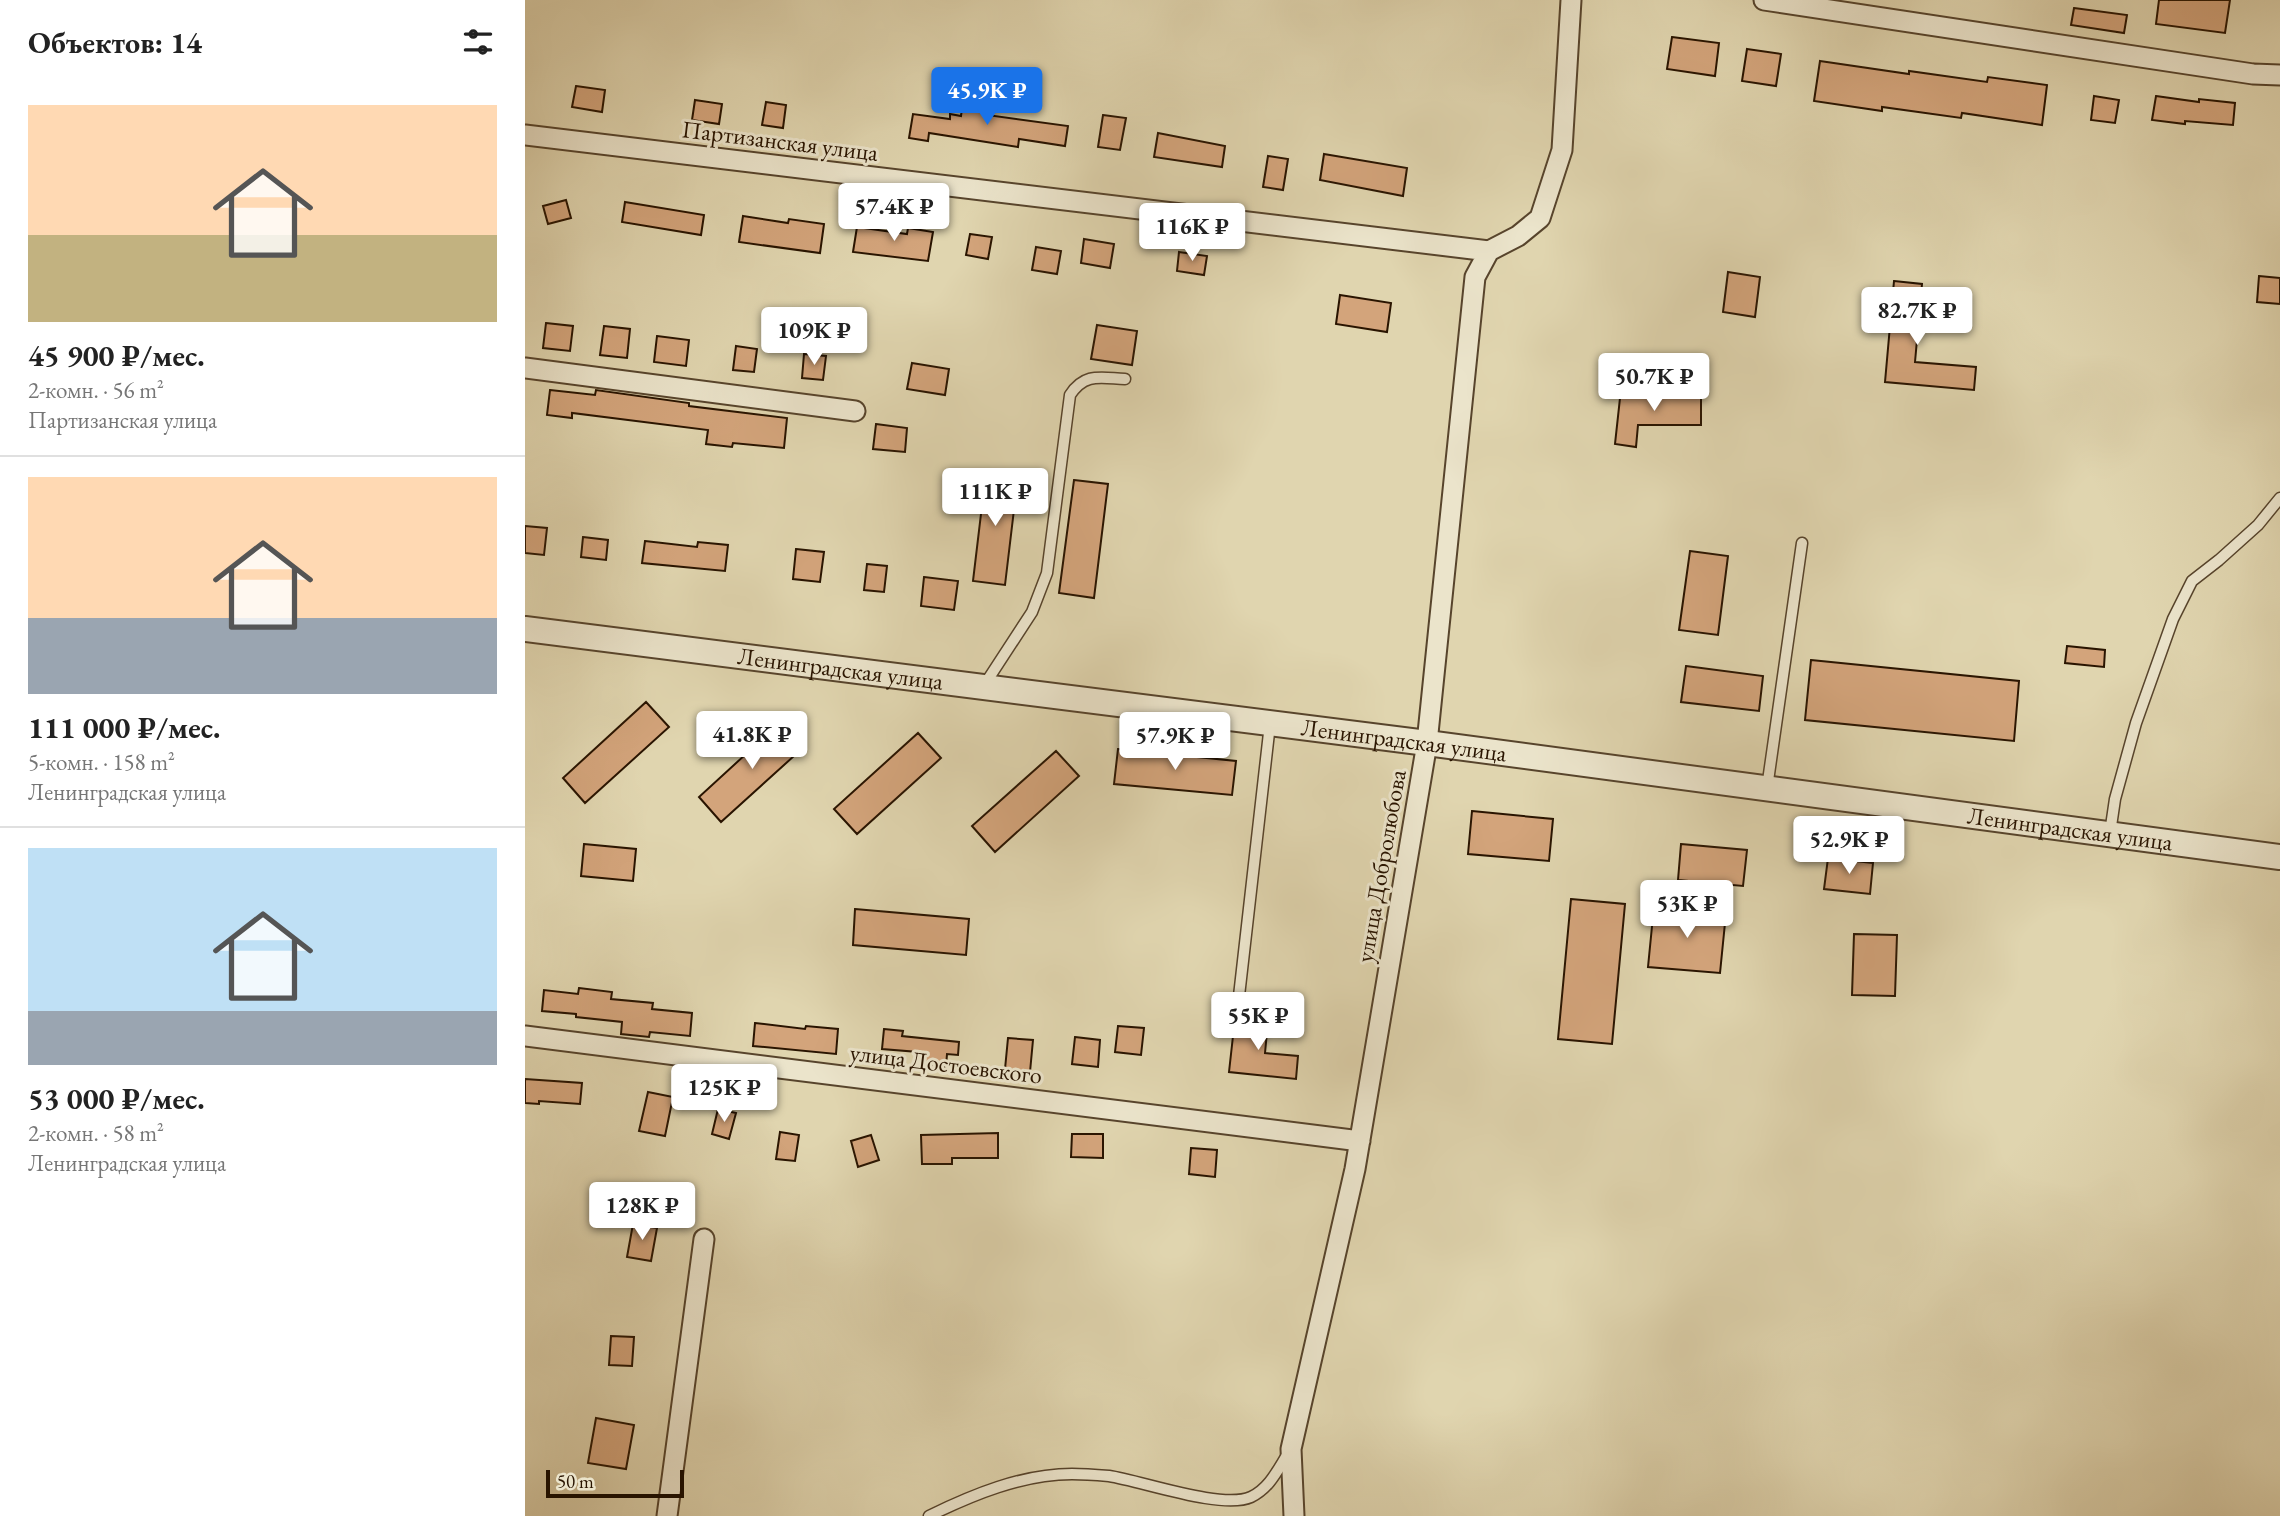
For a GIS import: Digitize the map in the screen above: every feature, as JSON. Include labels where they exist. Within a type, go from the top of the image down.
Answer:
[{"type":"street","points":[[1489,251],[1518,236],[1540,218],[1550,188],[1562,150],[1571,0]]},
{"type":"street","points":[[1764,0],[2253,74],[2280,75]]},
{"type":"street","name":"Партизанская улица","points":[[525,135],[1489,251]]},
{"type":"street","name":"улица Добролюбова","points":[[1294,1516],[1291,1449],[1360,1141],[1427,743],[1475,277],[1489,251]]},
{"type":"street","points":[[525,368],[855,411]]},
{"type":"street","name":"Ленинградская улица","points":[[525,629],[1427,743],[2280,858]]},
{"type":"street","name":"улица Достоевского","points":[[525,1036],[1360,1141]]},
{"type":"street","points":[[667,1516],[704,1239]]},
{"type":"lane","points":[[983,687],[1032,612],[1047,573],[1070,395],[1078,383],[1093,377],[1125,379]]},
{"type":"lane","points":[[2110,835],[2115,799],[2136,723],[2173,619],[2192,581],[2258,526],[2280,498]]},
{"type":"lane","points":[[1767,789],[1802,543]]},
{"type":"lane","points":[[1239,996],[1270,724]]},
{"type":"lane","points":[[929,1516],[973,1494],[1039,1478],[1070,1474],[1109,1476],[1162,1490],[1221,1499],[1249,1498],[1266,1487],[1291,1449]]},
{"type":"building","points":[[2159,0],[2230,0],[2225,33],[2156,24]]},
{"type":"building","points":[[2074,8],[2127,15],[2124,33],[2071,25]]},
{"type":"building","points":[[1672,37],[1719,43],[1715,76],[1667,69]]},
{"type":"building","points":[[1747,49],[1781,54],[1776,86],[1742,81]]},
{"type":"building","points":[[1820,61],[1909,74],[1909,71],[1987,82],[1988,77],[2047,85],[2042,125],[1962,113],[1961,118],[1882,107],[1882,111],[1814,101]]},
{"type":"building","points":[[576,86],[605,90],[602,112],[572,107]]},
{"type":"building","points":[[964,95],[989,99],[987,115],[1068,126],[1065,146],[1019,139],[1018,147],[929,133],[928,141],[909,138],[913,114],[950,119],[950,114],[961,116]]},
{"type":"building","points":[[2094,96],[2119,100],[2115,123],[2091,120]]},
{"type":"building","points":[[2156,96],[2199,102],[2199,99],[2235,103],[2233,125],[2152,120]]},
{"type":"building","points":[[695,100],[722,104],[719,124],[692,120]]},
{"type":"building","points":[[766,102],[786,105],[783,128],[762,125]]},
{"type":"building","points":[[1103,115],[1126,118],[1120,150],[1098,147]]},
{"type":"building","points":[[1158,133],[1225,146],[1222,167],[1154,157]]},
{"type":"building","points":[[1324,154],[1407,168],[1403,196],[1320,180]]},
{"type":"building","points":[[1268,156],[1288,159],[1283,190],[1263,187]]},
{"type":"building","points":[[566,200],[571,218],[548,224],[543,206]]},
{"type":"building","points":[[625,202],[704,215],[701,235],[622,222]]},
{"type":"building","points":[[743,216],[788,223],[789,219],[824,224],[820,253],[739,242]]},
{"type":"building","points":[[857,227],[907,234],[908,228],[933,232],[928,261],[853,252]]},
{"type":"building","points":[[970,234],[992,237],[988,259],[966,255]]},
{"type":"building","points":[[1084,239],[1114,244],[1110,268],[1081,263]]},
{"type":"building","points":[[1036,247],[1061,251],[1057,274],[1032,270]]},
{"type":"building","points":[[1179,252],[1207,256],[1204,275],[1177,271]]},
{"type":"building","points":[[1728,272],[1760,277],[1755,317],[1723,312]]},
{"type":"building","points":[[2259,276],[2280,278],[2280,304],[2257,302]]},
{"type":"building","points":[[1894,281],[1922,284],[1915,362],[1976,367],[1974,390],[1885,382]]},
{"type":"building","points":[[1340,295],[1391,303],[1387,332],[1336,324]]},
{"type":"building","points":[[546,323],[573,326],[570,351],[543,348]]},
{"type":"building","points":[[1097,325],[1137,331],[1132,365],[1091,359]]},
{"type":"building","points":[[604,326],[630,329],[627,358],[600,355]]},
{"type":"building","points":[[657,336],[689,340],[686,366],[654,362]]},
{"type":"building","points":[[736,346],[757,349],[754,372],[733,370]]},
{"type":"building","points":[[804,354],[826,356],[823,380],[802,378]]},
{"type":"building","points":[[912,363],[949,369],[945,395],[907,389]]},
{"type":"building","points":[[1621,389],[1642,392],[1642,395],[1701,395],[1701,425],[1638,425],[1636,447],[1615,444]]},
{"type":"building","points":[[550,390],[595,395],[596,390],[689,403],[689,406],[787,418],[784,448],[733,443],[732,447],[706,444],[708,430],[572,413],[572,418],[547,415]]},
{"type":"building","points":[[876,424],[907,428],[905,452],[873,449]]},
{"type":"building","points":[[986,472],[1018,476],[1005,585],[973,581]]},
{"type":"building","points":[[1074,480],[1108,484],[1094,598],[1059,593]]},
{"type":"building","points":[[525,526],[547,528],[544,555],[525,553]]},
{"type":"building","points":[[583,537],[608,540],[606,560],[581,557]]},
{"type":"building","points":[[645,541],[697,547],[698,542],[728,545],[725,571],[642,563]]},
{"type":"building","points":[[796,549],[824,552],[820,582],[793,579]]},
{"type":"building","points":[[1690,551],[1728,556],[1718,635],[1679,630]]},
{"type":"building","points":[[867,564],[887,566],[884,592],[864,590]]},
{"type":"building","points":[[924,577],[958,581],[954,610],[921,606]]},
{"type":"building","points":[[2067,646],[2105,650],[2104,667],[2065,663]]},
{"type":"building","points":[[1811,660],[2019,681],[2014,741],[1805,720]]},
{"type":"building","points":[[1686,666],[1763,676],[1759,711],[1681,702]]},
{"type":"building","points":[[646,702],[669,727],[585,803],[563,778]]},
{"type":"building","points":[[782,721],[805,746],[721,822],[699,797]]},
{"type":"building","points":[[918,733],[941,758],[857,834],[834,809]]},
{"type":"building","points":[[1118,749],[1236,761],[1232,795],[1114,784]]},
{"type":"building","points":[[1056,751],[1079,776],[995,852],[972,826]]},
{"type":"building","points":[[1472,811],[1553,819],[1549,861],[1468,854]]},
{"type":"building","points":[[584,844],[636,849],[633,881],[581,876]]},
{"type":"building","points":[[1681,844],[1747,850],[1743,886],[1678,880]]},
{"type":"building","points":[[1828,858],[1873,863],[1870,894],[1824,889]]},
{"type":"building","points":[[1571,899],[1625,904],[1612,1044],[1558,1039]]},
{"type":"building","points":[[1654,906],[1726,913],[1720,973],[1648,967]]},
{"type":"building","points":[[855,909],[969,919],[966,955],[853,945]]},
{"type":"building","points":[[1854,934],[1897,935],[1895,996],[1852,995]]},
{"type":"building","points":[[579,988],[612,992],[611,999],[653,1003],[652,1009],[692,1013],[690,1036],[650,1032],[649,1037],[621,1034],[622,1022],[542,1011],[544,990],[578,994]]},
{"type":"building","points":[[1235,1018],[1268,1021],[1265,1053],[1298,1056],[1296,1079],[1229,1072]]},
{"type":"building","points":[[755,1023],[805,1029],[806,1026],[838,1029],[836,1054],[753,1046]]},
{"type":"building","points":[[1118,1026],[1144,1028],[1141,1055],[1115,1052]]},
{"type":"building","points":[[884,1029],[903,1031],[902,1036],[959,1042],[958,1055],[947,1054],[946,1067],[917,1064],[918,1052],[882,1049]]},
{"type":"building","points":[[1075,1037],[1100,1040],[1098,1067],[1072,1064]]},
{"type":"building","points":[[1008,1038],[1033,1040],[1030,1072],[1005,1069]]},
{"type":"building","points":[[525,1079],[582,1083],[580,1104],[539,1101],[539,1104],[525,1103]]},
{"type":"building","points":[[648,1092],[673,1097],[665,1136],[639,1131]]},
{"type":"building","points":[[718,1109],[736,1113],[729,1139],[712,1134]]},
{"type":"building","points":[[780,1132],[799,1135],[795,1161],[776,1159]]},
{"type":"building","points":[[998,1133],[998,1158],[952,1158],[952,1164],[922,1164],[921,1135]]},
{"type":"building","points":[[1072,1134],[1103,1134],[1103,1158],[1071,1157]]},
{"type":"building","points":[[871,1135],[879,1160],[858,1167],[851,1141]]},
{"type":"building","points":[[1191,1148],[1217,1150],[1215,1177],[1189,1174]]},
{"type":"building","points":[[633,1224],[657,1228],[651,1261],[627,1257]]},
{"type":"building","points":[[611,1336],[634,1337],[632,1366],[609,1365]]},
{"type":"building","points":[[596,1418],[634,1425],[626,1469],[588,1463]]}]
